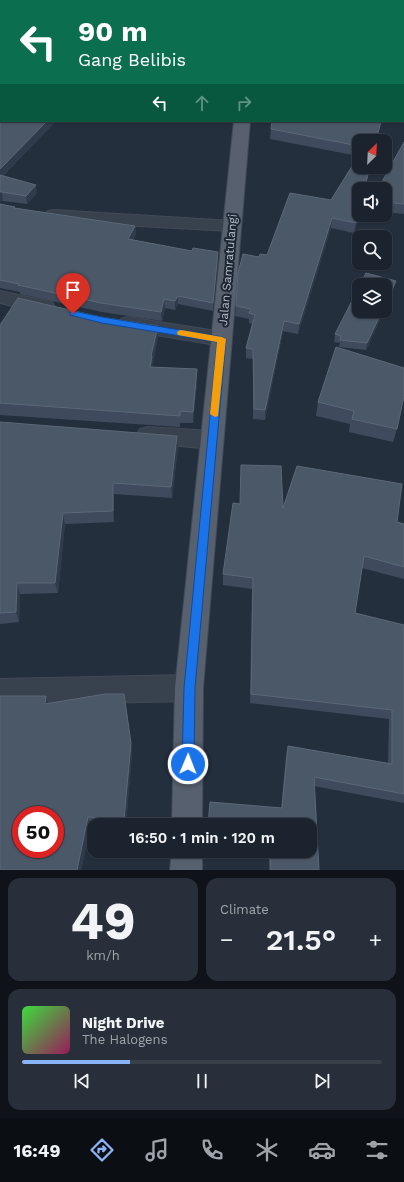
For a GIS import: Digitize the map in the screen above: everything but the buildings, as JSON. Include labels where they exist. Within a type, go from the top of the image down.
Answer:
[{"type":"main road","name":"Jalan Samratulangi","points":[[187,818],[189,688],[242,122]]},
{"type":"main road","points":[[186,870],[187,858]]},
{"type":"street","points":[[37,213],[78,218],[232,226]]},
{"type":"street","points":[[0,297],[66,312]]},
{"type":"street","points":[[109,321],[222,339]]},
{"type":"street","points":[[125,433],[212,440]]},
{"type":"street","points":[[0,692],[189,688]]},
{"type":"slow traffic","points":[[181,333],[222,339],[215,414]]},
{"type":"route","points":[[73,314],[222,339],[189,688],[188,764]]}]
